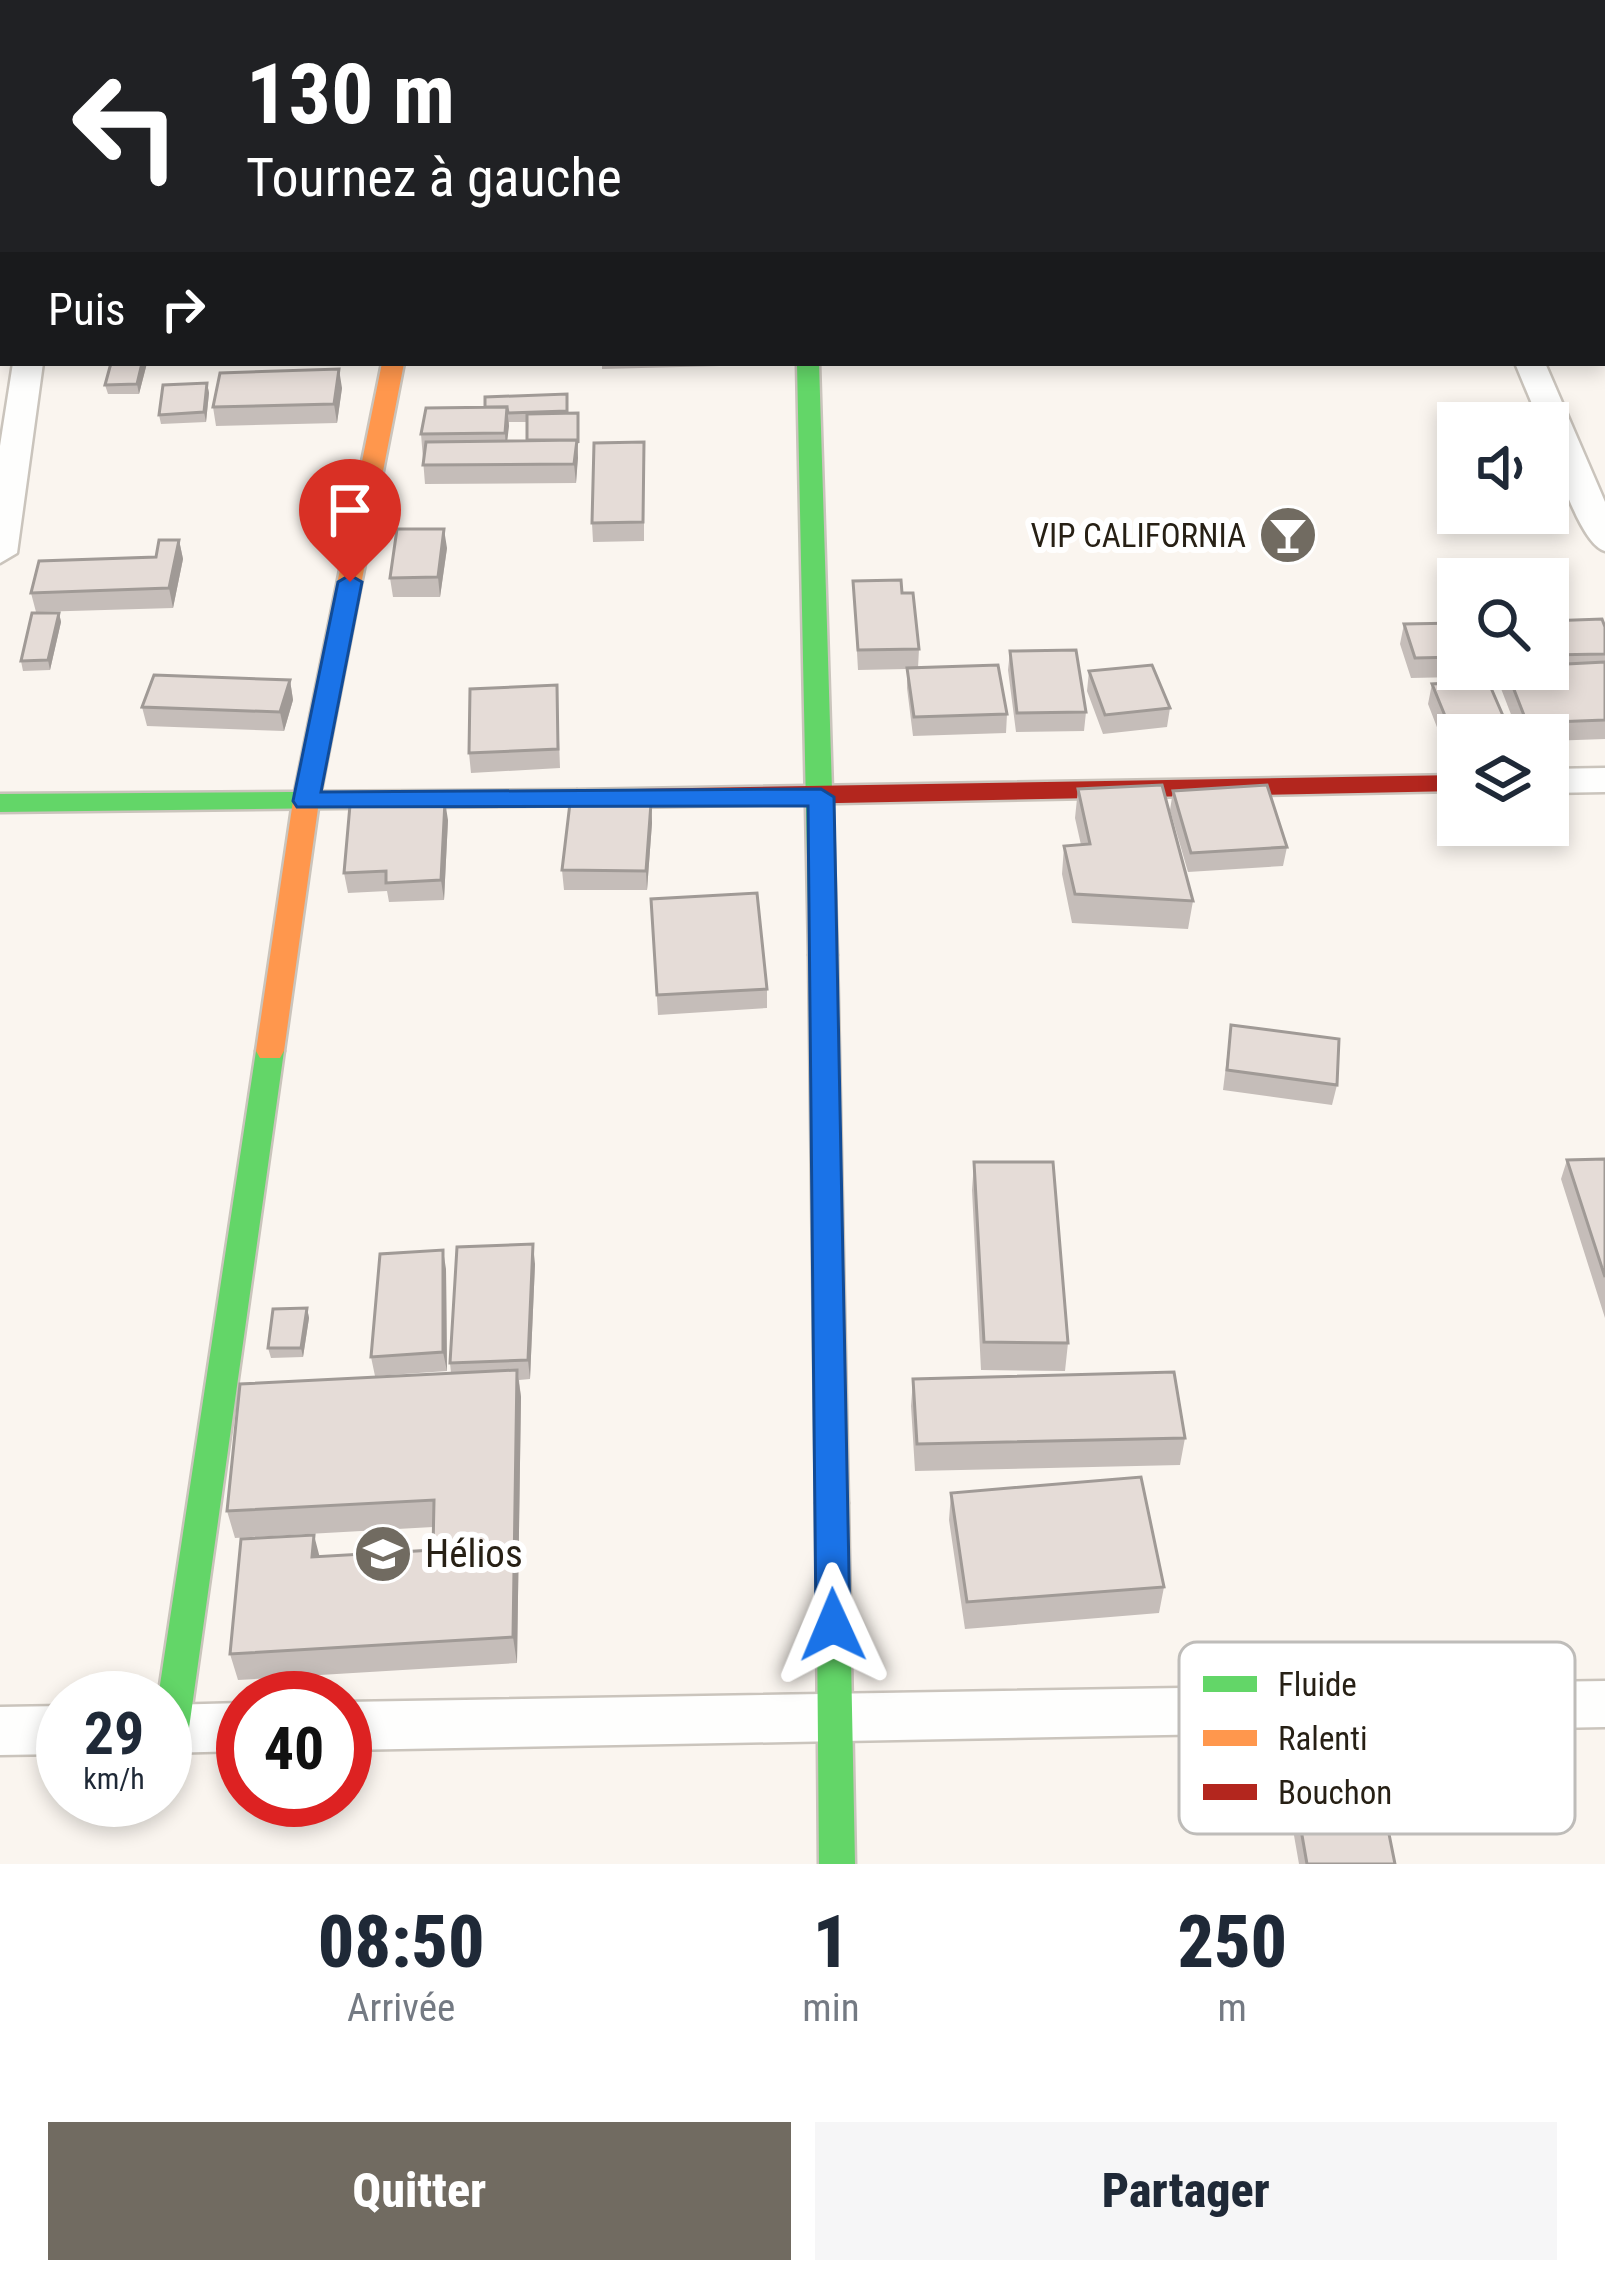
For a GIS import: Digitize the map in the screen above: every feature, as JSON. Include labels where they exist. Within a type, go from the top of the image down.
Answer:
[{"type":"street","points":[[0,553],[28,366]]},
{"type":"street","points":[[177,1671],[306,801],[392,366]]},
{"type":"street","points":[[808,366],[821,797],[837,1864]]},
{"type":"street","points":[[1531,366],[1605,541]]},
{"type":"street","points":[[1569,781],[1605,780]]},
{"type":"street","points":[[0,803],[821,797],[1437,783]]},
{"type":"street","points":[[1575,1705],[1605,1704]]},
{"type":"street","points":[[372,1726],[1179,1712]]},
{"type":"street","points":[[0,1731],[36,1730]]},
{"type":"building","points":[[110,366],[141,366],[137,384],[105,385]]},
{"type":"building","points":[[339,369],[334,404],[213,407],[220,373]]},
{"type":"building","points":[[207,383],[204,412],[159,415],[163,385]]},
{"type":"building","points":[[567,394],[567,411],[508,413],[507,407],[485,407],[485,397]]},
{"type":"building","points":[[507,407],[505,433],[421,434],[426,408]]},
{"type":"building","points":[[578,413],[578,443],[527,440],[527,414]]},
{"type":"building","points":[[577,440],[574,464],[423,465],[426,442]]},
{"type":"building","points":[[644,442],[643,522],[592,523],[594,443]]},
{"type":"building","points":[[397,529],[444,529],[438,577],[390,578]]},
{"type":"building","points":[[159,540],[179,540],[169,588],[31,593],[39,561],[156,557]]},
{"type":"building","points":[[901,580],[902,593],[913,593],[919,649],[858,650],[853,581]]},
{"type":"building","points":[[32,613],[59,613],[48,660],[21,661]]},
{"type":"building","points":[[1602,619],[1605,654],[1569,655],[1569,620]]},
{"type":"building","points":[[1437,623],[1437,657],[1415,658],[1404,624]]},
{"type":"building","points":[[1076,650],[1086,712],[1017,713],[1010,651]]},
{"type":"building","points":[[1605,662],[1605,720],[1569,721],[1569,714],[1524,714],[1514,690],[1569,690],[1569,664]]},
{"type":"building","points":[[998,665],[1007,714],[914,717],[907,668]]},
{"type":"building","points":[[1152,665],[1170,708],[1105,715],[1089,671]]},
{"type":"building","points":[[154,675],[290,680],[280,712],[142,707]]},
{"type":"building","points":[[1432,684],[1437,684],[1437,690],[1492,690],[1502,714],[1444,714]]},
{"type":"building","points":[[557,685],[558,749],[469,753],[470,689]]},
{"type":"building","points":[[1162,785],[1193,901],[1075,894],[1064,846],[1090,844],[1078,789]]},
{"type":"building","points":[[1267,785],[1287,847],[1191,853],[1173,791]]},
{"type":"building","points":[[445,801],[441,880],[386,883],[386,871],[344,873],[350,805]]},
{"type":"building","points":[[570,803],[651,803],[646,871],[562,870]]},
{"type":"building","points":[[757,893],[767,989],[657,995],[651,899]]},
{"type":"building","points":[[1231,1025],[1339,1039],[1337,1085],[1227,1070]]},
{"type":"building","points":[[1605,1159],[1605,1277],[1567,1160]]},
{"type":"building","points":[[974,1162],[1053,1162],[1068,1343],[984,1342]]},
{"type":"building","points":[[533,1244],[528,1360],[450,1363],[457,1247]]},
{"type":"building","points":[[443,1250],[443,1352],[371,1357],[380,1254]]},
{"type":"building","points":[[307,1308],[301,1348],[268,1348],[273,1309]]},
{"type":"building","name":"Hélios","points":[[517,1370],[513,1637],[230,1654],[241,1539],[314,1535],[312,1557],[433,1550],[434,1500],[227,1511],[240,1384]]},
{"type":"building","points":[[1174,1372],[1185,1438],[917,1444],[913,1379]]},
{"type":"building","points":[[1141,1477],[1164,1587],[967,1602],[951,1493]]},
{"type":"building","points":[[1302,1834],[1389,1834],[1395,1864],[1307,1864]]},
{"type":"traffic: fast","points":[[808,366],[823,955]]},
{"type":"traffic: fast","points":[[0,803],[577,799]]},
{"type":"traffic: fast","points":[[179,1671],[270,1051]]},
{"type":"traffic: fast","points":[[832,1503],[837,1864]]},
{"type":"traffic: slow","points":[[270,1051],[306,801],[392,366]]},
{"type":"traffic: jam","points":[[577,799],[1437,783]]},
{"type":"traffic: jam","points":[[823,955],[832,1503]]},
{"type":"place","name":"VIP CALIFORNIA","points":[[1288,535]]},
{"type":"place","name":"Hélios","points":[[383,1554]]},
{"type":"route","points":[[350,582],[306,801],[821,797],[833,1625]]}]
